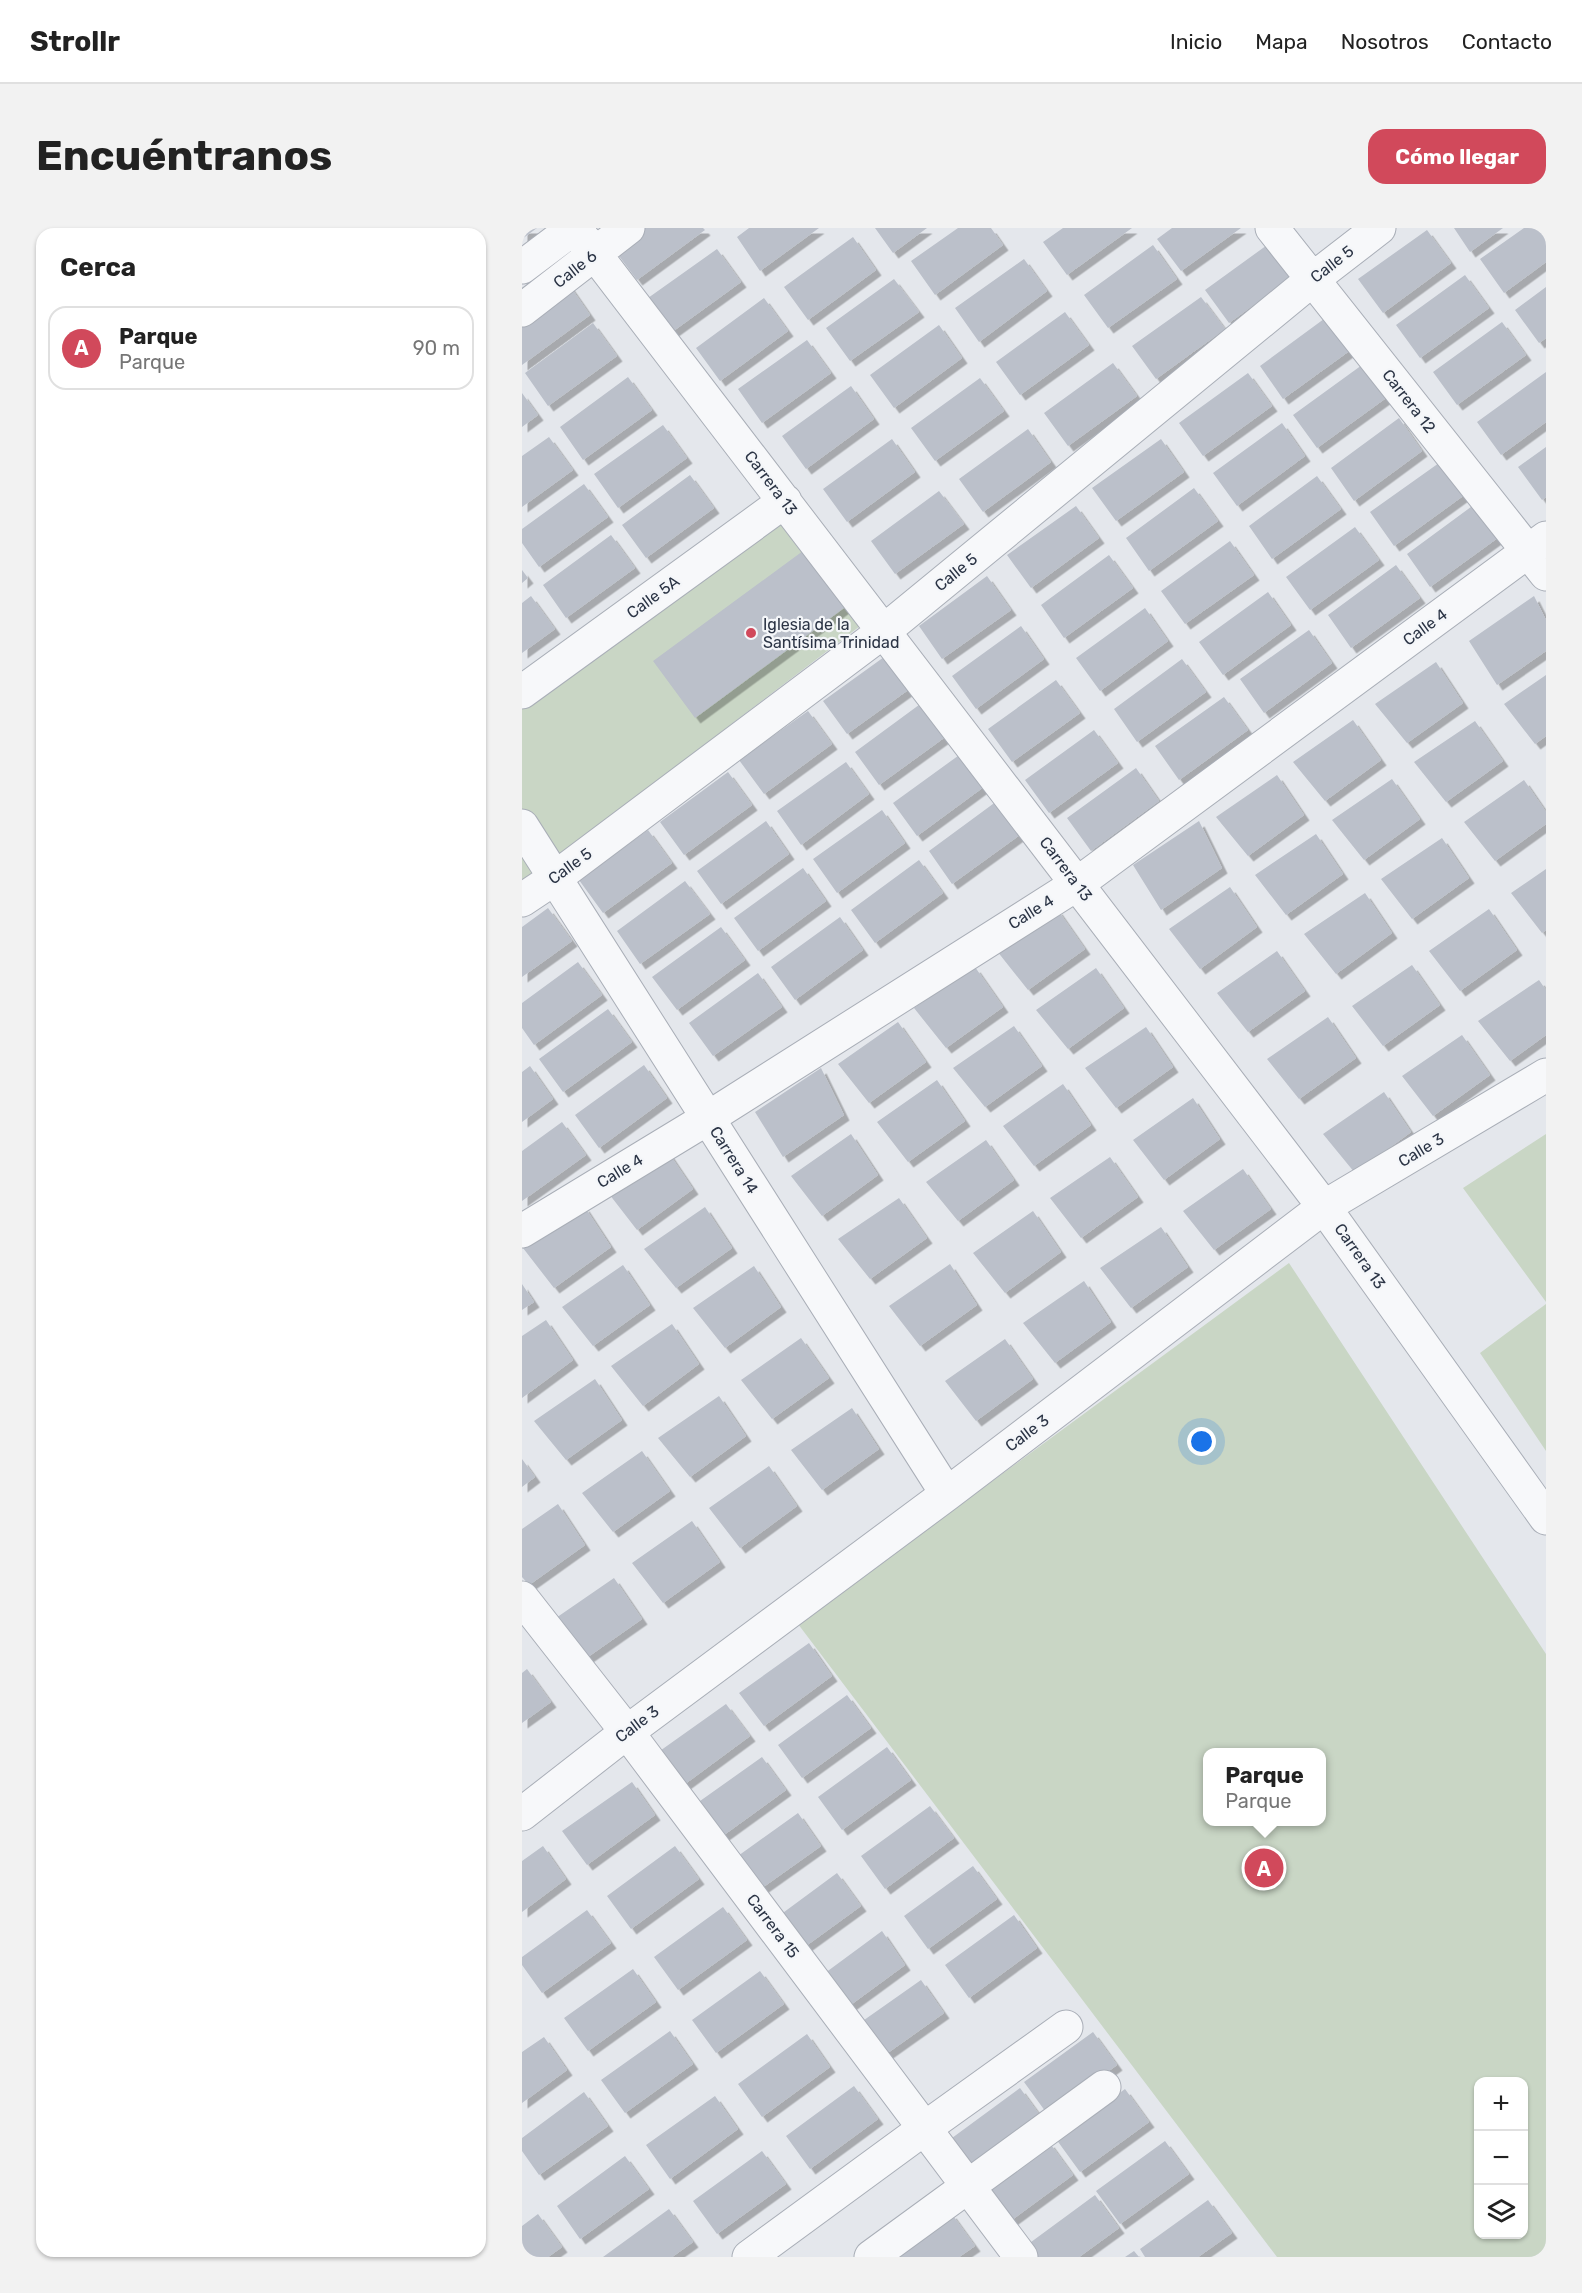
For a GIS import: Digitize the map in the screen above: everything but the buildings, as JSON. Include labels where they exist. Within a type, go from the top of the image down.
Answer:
[{"type":"street","name":"Carrera 13","points":[[574,228],[1324,1207],[1546,1518]]},
{"type":"street","name":"Calle 6","points":[[522,267],[574,228]]},
{"type":"street","name":"Calle 6","points":[[522,310],[628,228]]},
{"type":"street","name":"Carrera 12","points":[[1272,228],[1540,554]]},
{"type":"street","name":"Calle 5","points":[[522,900],[555,878],[884,631],[1312,279],[1379,228]]},
{"type":"street","name":"Calle 5A","points":[[522,692],[785,501]]},
{"type":"street","name":"Calle 4","points":[[522,1231],[708,1118],[1077,884],[1540,554]]},
{"type":"street","name":"Carrera 14","points":[[522,826],[947,1494]]},
{"type":"street","name":"Calle 3","points":[[522,1814],[627,1731],[947,1494],[1324,1207],[1546,1075]]},
{"type":"street","name":"Carrera 15","points":[[522,1598],[627,1731],[1022,2257]]},
{"type":"street","points":[[749,2257],[1066,2027]]},
{"type":"street","points":[[871,2257],[1104,2087]]},
{"type":"green space","points":[[788,516],[864,623],[522,884],[522,703]]},
{"type":"green space","points":[[1546,1134],[1546,1302],[1463,1188]]},
{"type":"green space","points":[[1289,1263],[1546,1654],[1546,2257],[1277,2257],[798,1624]]},
{"type":"green space","points":[[1546,1304],[1546,1451],[1480,1353]]},
{"type":"place","name":"Iglesia de la Santísima Trinidad","points":[[751,633]]},
{"type":"place","name":"Parque","points":[[1264,1868]]}]
